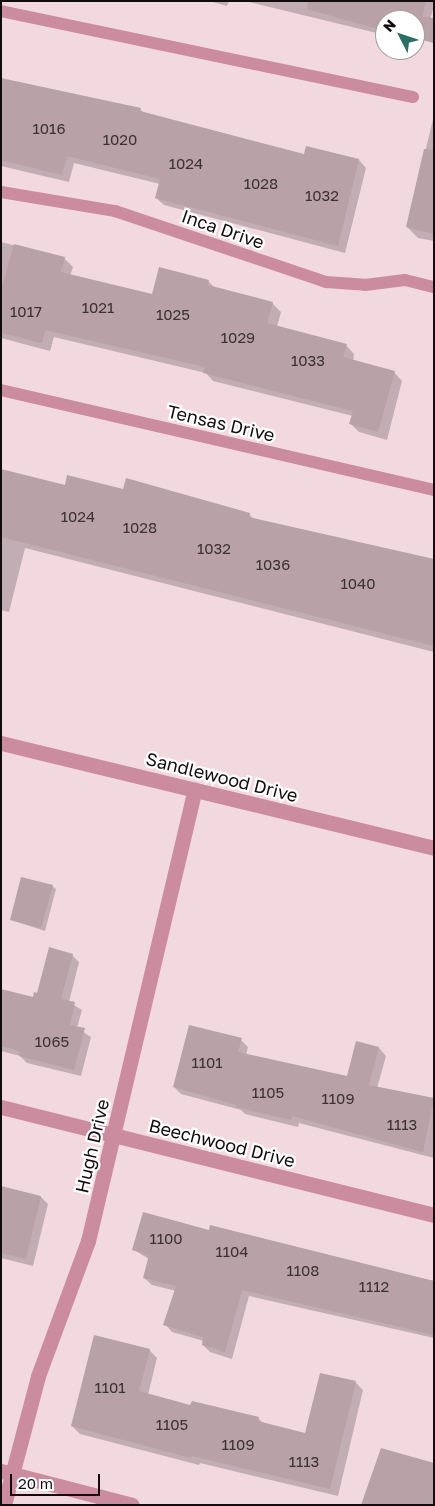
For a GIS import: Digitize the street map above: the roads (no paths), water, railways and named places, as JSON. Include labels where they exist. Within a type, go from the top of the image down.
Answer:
[{"type":"street","name":"Sandlewood Drive","points":[[1,744],[434,848]]},
{"type":"street","name":"Hugh Drive","points":[[4,1505],[7,1473],[38,1376],[88,1241],[195,790]]},
{"type":"street","name":"Beechwood Drive","points":[[1,1107],[434,1215]]},
{"type":"street","points":[[7,1473],[132,1505]]},
{"type":"lane","points":[[1,11],[414,97]]},
{"type":"lane","name":"Inca Drive","points":[[1,192],[115,210],[326,282],[365,285],[404,280],[434,287]]},
{"type":"lane","name":"Tensas Drive","points":[[1,390],[434,490]]}]
